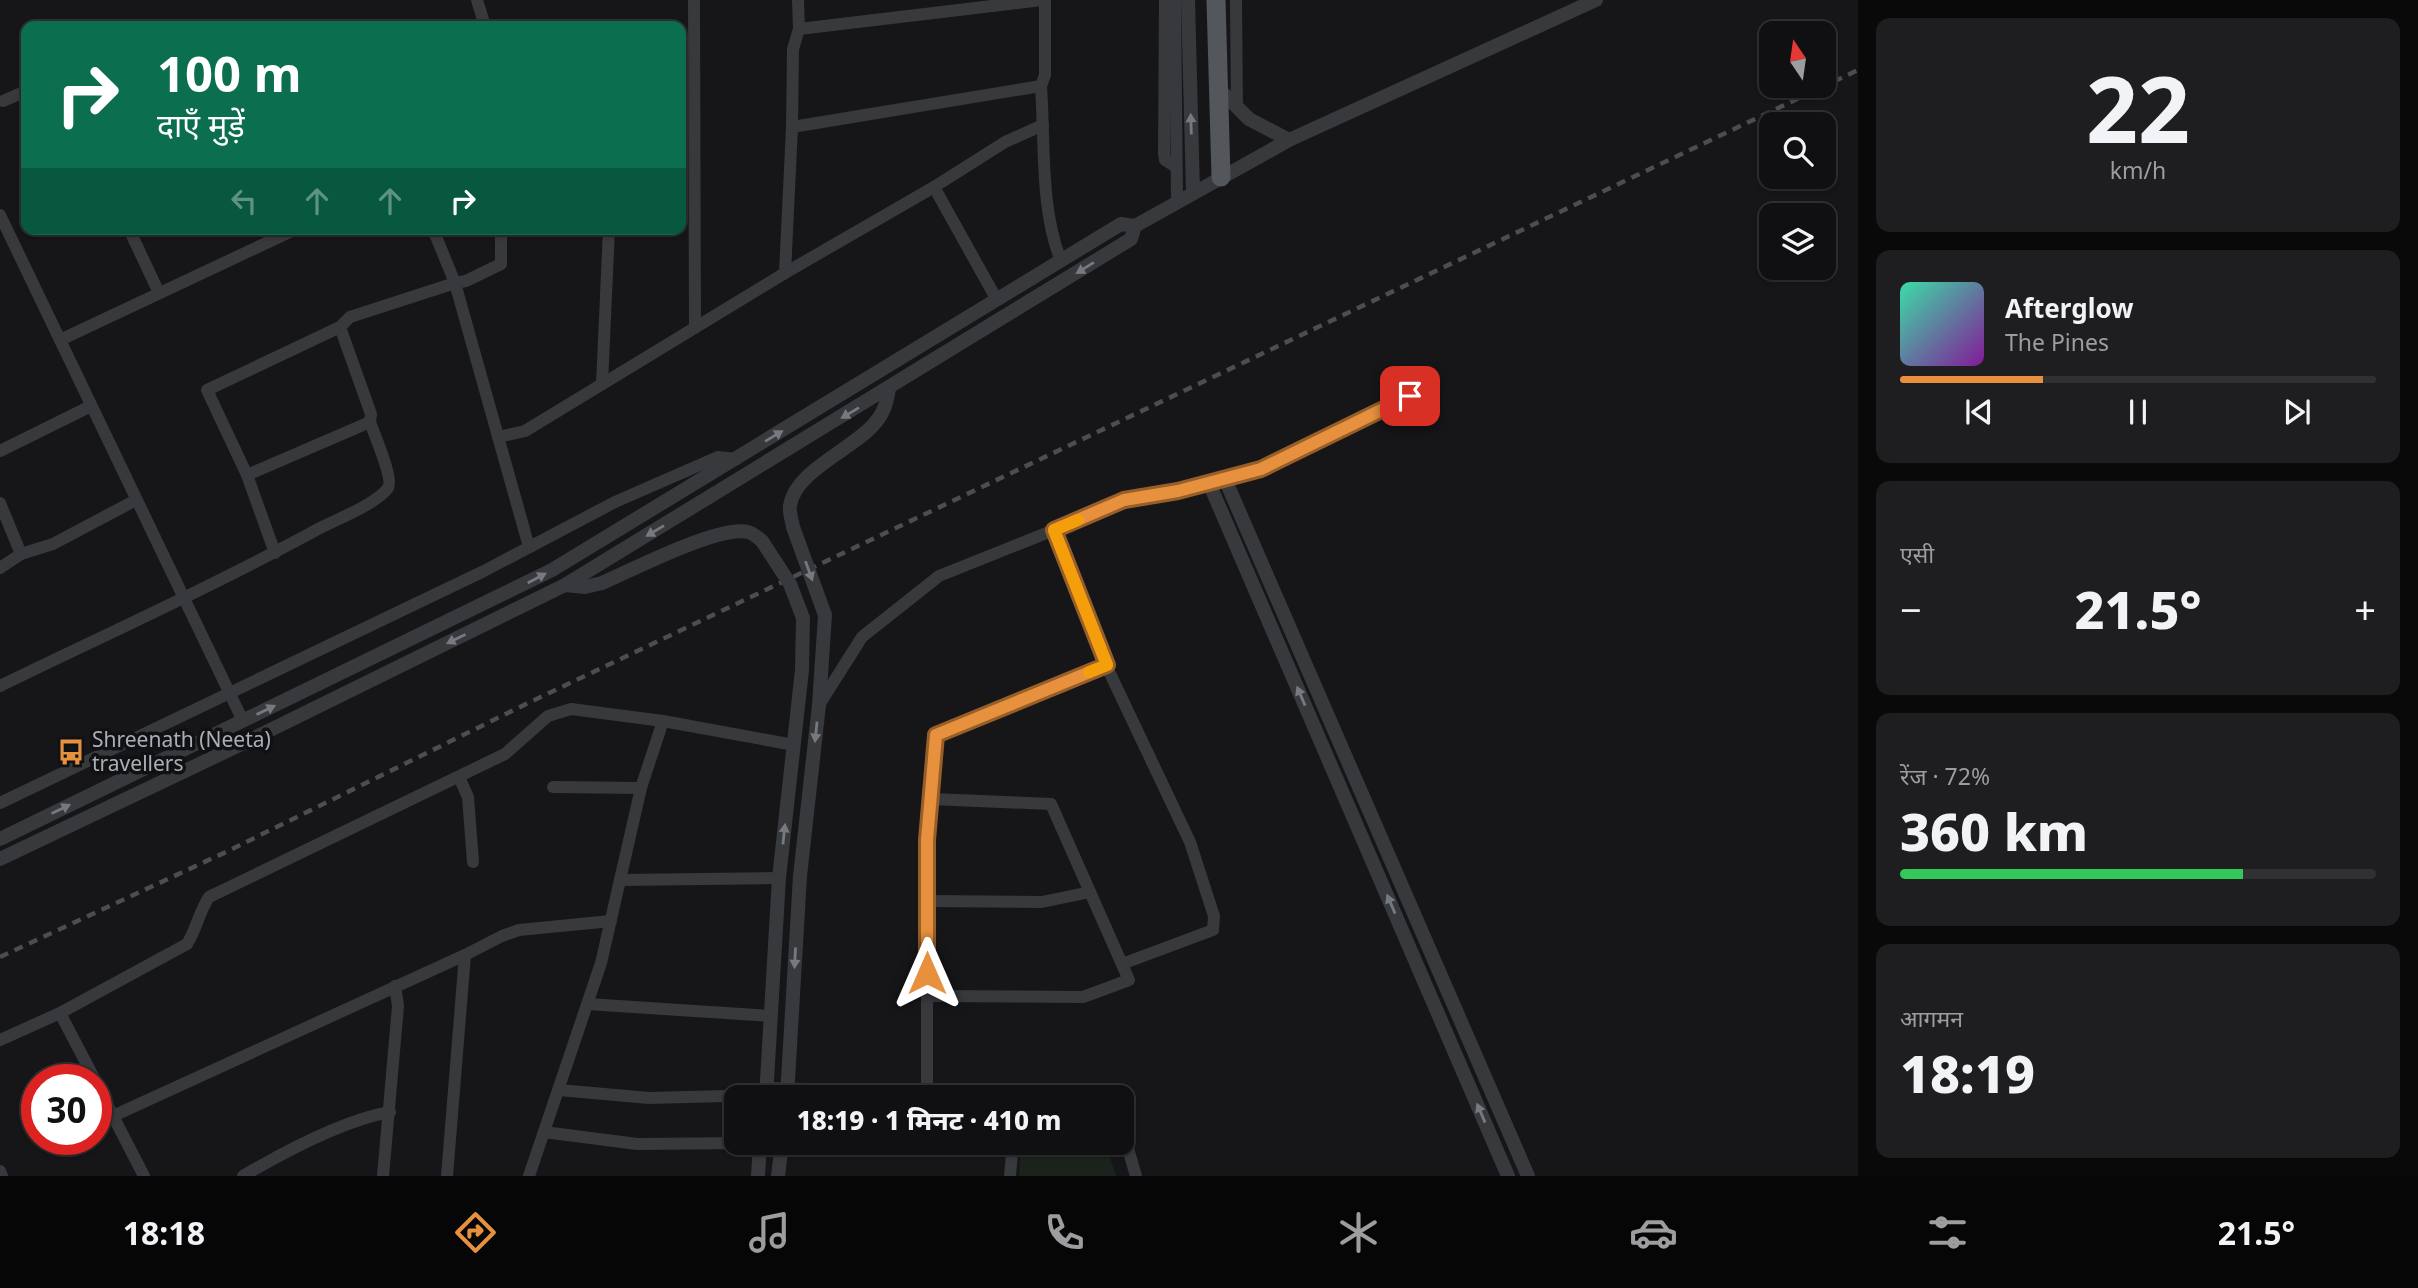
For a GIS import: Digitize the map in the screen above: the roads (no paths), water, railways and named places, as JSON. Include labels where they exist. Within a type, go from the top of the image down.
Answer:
[{"type":"main road","points":[[1216,0],[1221,177]]},
{"type":"street","points":[[477,0],[483,21]]},
{"type":"street","points":[[694,0],[695,328]]},
{"type":"street","points":[[785,273],[793,49],[799,29],[798,0]]},
{"type":"street","points":[[799,29],[1044,0],[1045,75],[1041,86],[1048,206],[1054,244],[1061,261]]},
{"type":"street","points":[[1165,0],[1164,154],[1165,160],[1176,167]]},
{"type":"street","points":[[1175,0],[1177,201]]},
{"type":"street","points":[[1188,0],[1193,192]]},
{"type":"street","points":[[1236,0],[1237,108]]},
{"type":"street","points":[[0,839],[552,570],[1121,224],[1135,226],[1289,140],[1596,0]]},
{"type":"street","points":[[792,127],[1041,86]]},
{"type":"street","points":[[1218,88],[1237,108],[1267,130],[1289,140]]},
{"type":"street","points":[[1,99],[21,93]]},
{"type":"street","points":[[498,437],[525,431],[1005,142],[1043,125]]},
{"type":"street","points":[[934,187],[997,300]]},
{"type":"street","points":[[2,224],[243,721]]},
{"type":"street","points":[[0,859],[240,746],[565,585],[1131,239],[1135,226]]},
{"type":"street","points":[[132,235],[159,293]]},
{"type":"street","points":[[60,340],[283,235]]},
{"type":"street","points":[[435,235],[455,283],[529,547]]},
{"type":"street","points":[[275,553],[247,475],[207,390],[340,327],[349,317],[467,281],[501,264],[501,235]]},
{"type":"street","points":[[602,384],[609,235]]},
{"type":"street","points":[[0,686],[275,553],[372,500],[389,487],[387,470],[370,422],[371,414],[340,327]]},
{"type":"street","points":[[819,705],[862,637],[939,576],[1124,500],[1178,491],[1261,469],[1434,383]]},
{"type":"street","points":[[787,1085],[800,876],[819,705],[825,615],[793,527],[790,507],[793,493],[803,481],[875,423],[886,407],[890,388]]},
{"type":"street","points":[[0,451],[91,407]]},
{"type":"street","points":[[247,475],[370,422]]},
{"type":"street","points":[[0,803],[229,694],[615,502],[718,457],[737,459]]},
{"type":"street","points":[[1225,479],[1528,1176]]},
{"type":"street","points":[[1209,483],[1508,1176]]},
{"type":"street","points":[[0,568],[21,554],[53,544],[136,500]]},
{"type":"street","points":[[0,503],[21,554]]},
{"type":"street","points":[[1054,530],[1107,665],[1190,842],[1214,916],[1213,930],[1122,964]]},
{"type":"street","points":[[565,585],[585,587],[602,583],[716,536],[736,531],[751,532],[762,541],[790,584],[803,618],[802,670],[779,878],[766,1085]]},
{"type":"street","points":[[927,1085],[927,840],[936,735],[1107,665]]},
{"type":"street","points":[[0,1040],[60,1013],[187,944],[197,929],[199,912],[209,897],[505,754],[548,716],[570,709],[663,721],[794,745]]},
{"type":"street","points":[[529,1176],[601,963],[641,788],[663,721]]},
{"type":"street","points":[[459,777],[468,797],[473,862]]},
{"type":"street","points":[[553,787],[641,788]]},
{"type":"street","points":[[927,996],[1083,997],[1129,980],[1051,804],[931,799]]},
{"type":"street","points":[[620,880],[779,878]]},
{"type":"street","points":[[927,901],[1042,902],[1090,892]]},
{"type":"street","points":[[144,1176],[113,1116],[502,936],[519,930],[611,921]]},
{"type":"street","points":[[447,1176],[465,955]]},
{"type":"street","points":[[383,1176],[398,1006],[395,986]]},
{"type":"street","points":[[587,1004],[770,1016]]},
{"type":"street","points":[[60,1013],[86,1064]]},
{"type":"street","points":[[559,1090],[649,1098],[724,1095]]},
{"type":"street","points":[[243,1176],[283,1152],[372,1115],[390,1112]]},
{"type":"street","points":[[544,1132],[636,1143],[724,1143]]},
{"type":"street","points":[[758,1176],[759,1155]]},
{"type":"street","points":[[778,1176],[781,1155]]},
{"type":"street","points":[[1010,1176],[1012,1155]]},
{"type":"street","points":[[1130,1155],[1136,1176]]},
{"type":"railway","points":[[0,957],[226,852],[526,704],[1858,70]]},
{"type":"place","name":"Shreenath (Neeta) travellers","points":[[71,752]]}]
